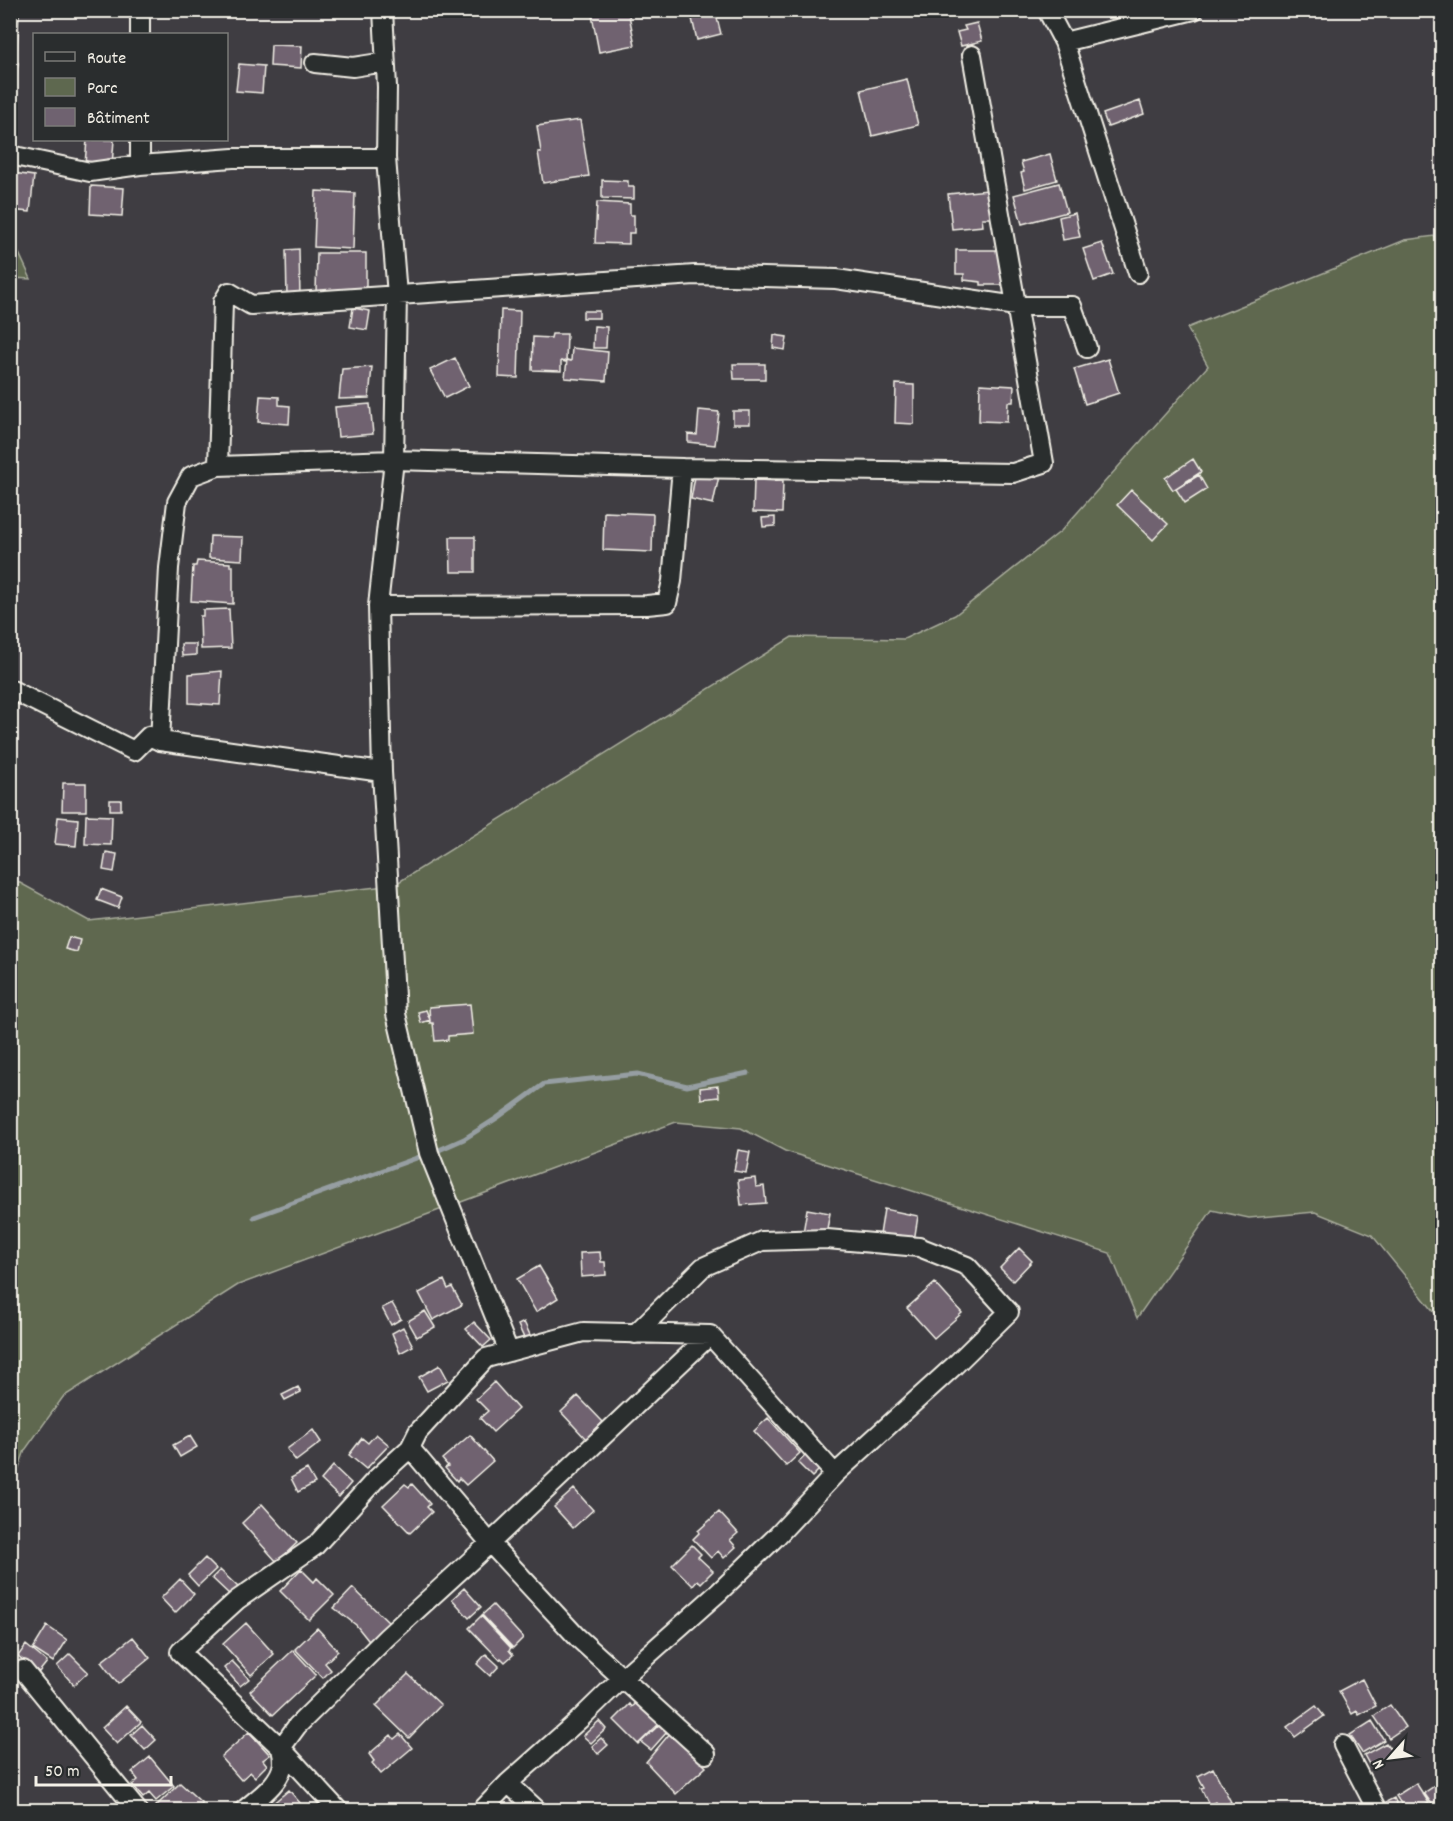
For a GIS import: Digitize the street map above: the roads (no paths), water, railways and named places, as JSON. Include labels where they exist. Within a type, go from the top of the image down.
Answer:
[{"type":"street","points":[[140,10],[140,33]]},
{"type":"street","points":[[383,10],[386,158],[397,295],[394,460],[378,606],[382,772],[396,1014],[429,1153],[509,1352]]},
{"type":"street","points":[[1047,10],[1064,42],[1138,273]]},
{"type":"street","points":[[1064,42],[1194,10]]},
{"type":"street","points":[[160,741],[169,568],[177,502],[191,476],[218,466],[394,460],[682,468],[1013,473],[1044,463],[972,55]]},
{"type":"street","points":[[315,63],[352,67],[385,62]]},
{"type":"street","points":[[140,141],[140,165]]},
{"type":"street","points":[[10,155],[90,172],[140,165],[233,158],[386,158]]},
{"type":"street","points":[[218,466],[223,302],[229,292],[251,305],[695,275],[836,279],[1016,306],[1072,306],[1087,348]]},
{"type":"street","points":[[378,606],[668,603],[682,468]]},
{"type":"street","points":[[10,689],[134,751],[149,736],[160,741],[382,772]]},
{"type":"street","points":[[482,1810],[508,1783],[736,1576],[835,1474],[954,1366],[1009,1312],[967,1266],[919,1247],[827,1239],[762,1241],[703,1267],[634,1334]]},
{"type":"street","points":[[338,1810],[281,1748],[180,1652],[237,1600],[315,1546],[376,1479],[410,1448],[418,1432],[486,1358],[583,1332],[710,1335],[835,1474]]},
{"type":"street","points":[[244,1810],[266,1791],[279,1773],[283,1763],[281,1748],[297,1726],[387,1637],[710,1335]]},
{"type":"street","points":[[410,1448],[490,1543],[577,1638],[706,1754]]},
{"type":"street","points":[[23,1670],[137,1810]]},
{"type":"street","points":[[1343,1745],[1377,1810]]},
{"type":"street","points":[[508,1783],[537,1810]]},
{"type":"waterway","points":[[439,1150],[464,1139],[544,1084],[637,1074],[687,1086],[748,1073]]},
{"type":"waterway","points":[[254,1217],[422,1156]]}]
